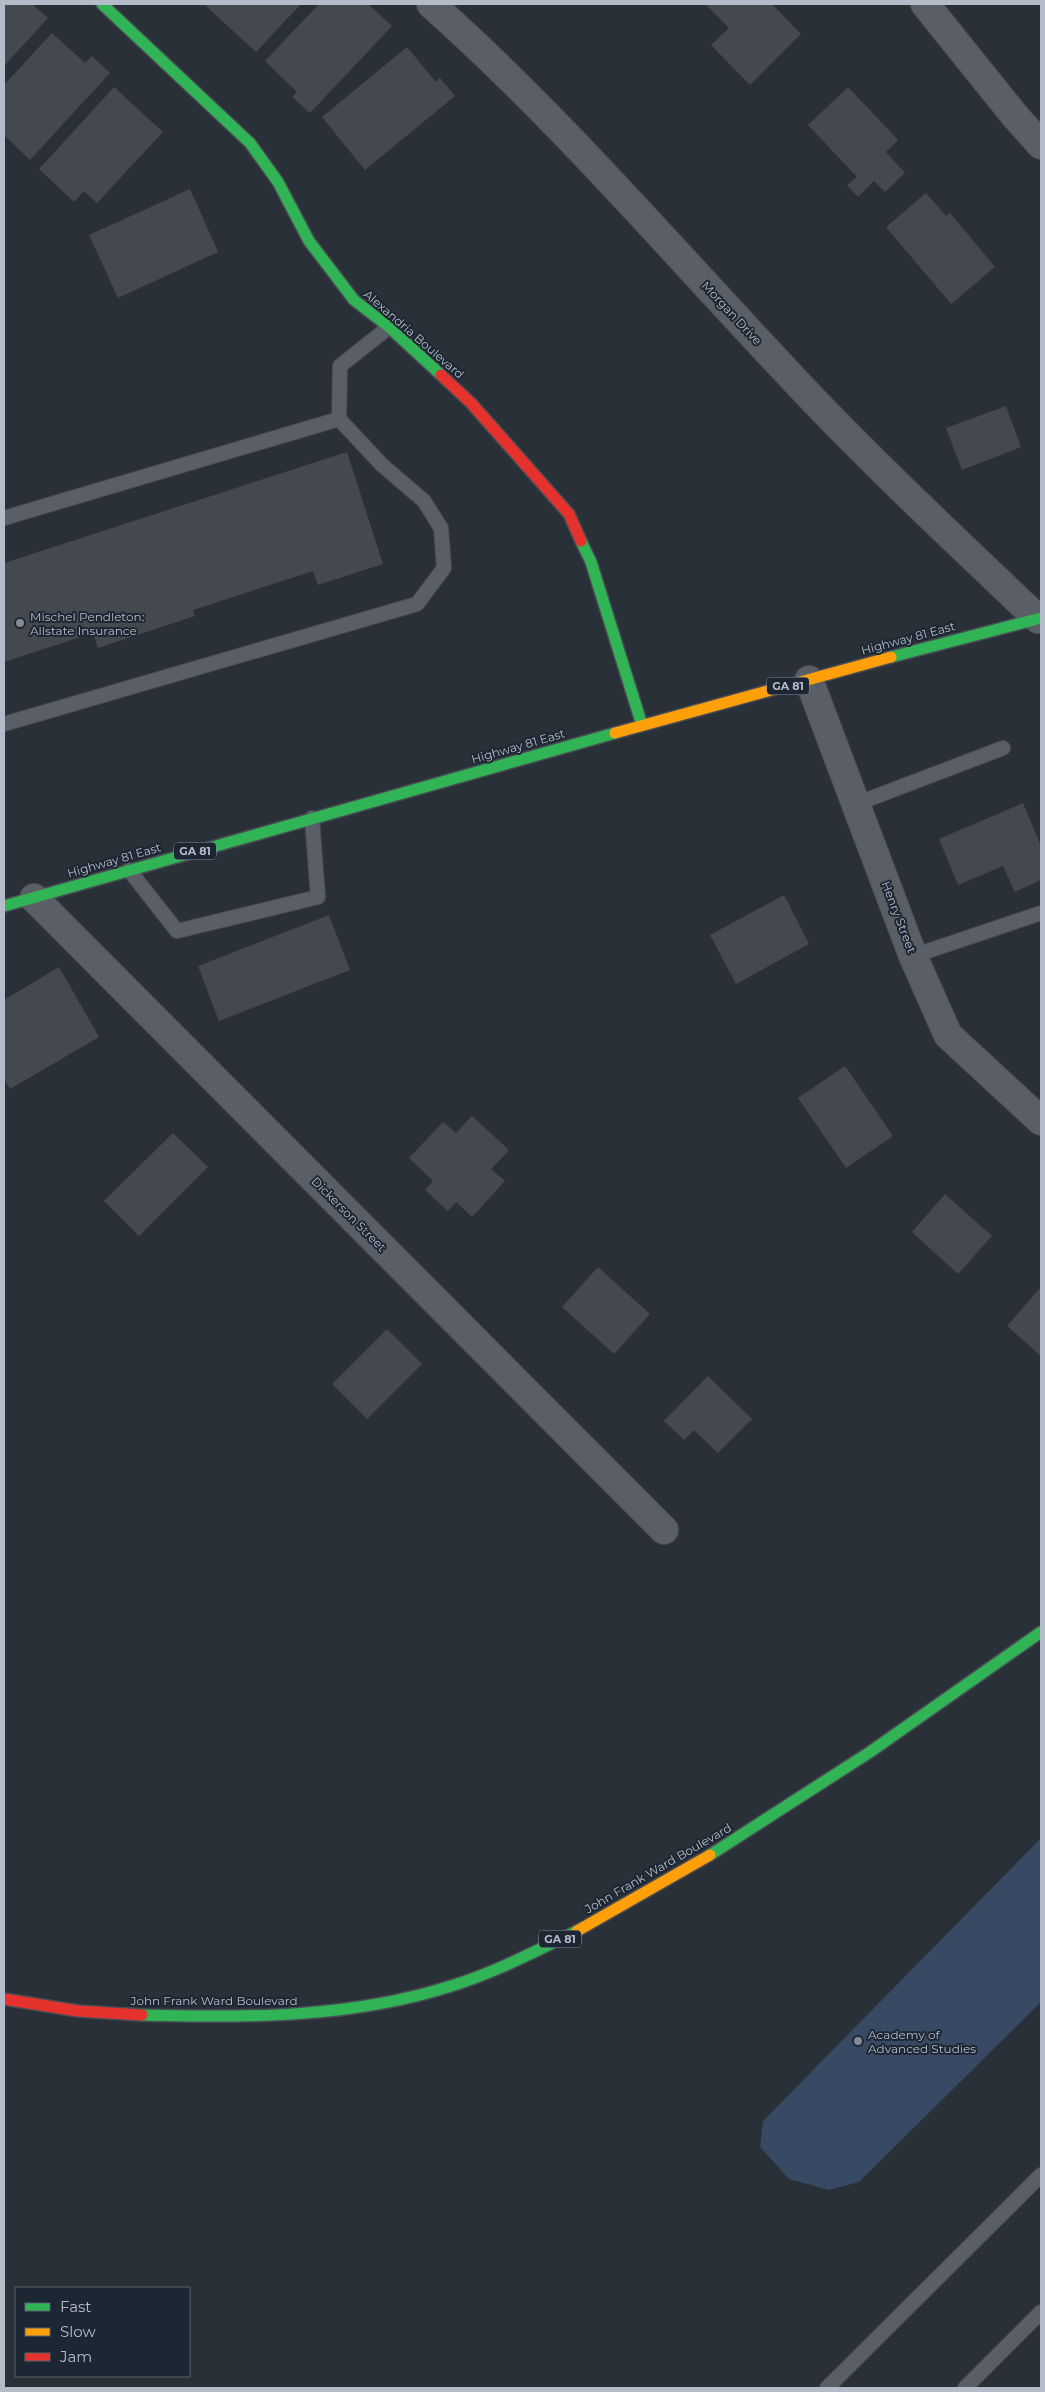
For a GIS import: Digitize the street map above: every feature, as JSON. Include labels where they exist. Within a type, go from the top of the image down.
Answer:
[{"type":"main road","name":"Alexandria Boulevard","points":[[102,4],[250,143],[278,182],[309,241],[354,300],[389,327],[471,403],[569,514],[591,562],[642,725]]},
{"type":"main road","name":"Highway 81 East","points":[[4,906],[642,725],[933,645],[1040,618]]},
{"type":"main road","name":"John Frank Ward Boulevard","points":[[4,1999],[40,2008],[156,2016],[278,2016],[375,2006],[454,1986],[541,1948],[627,1906],[716,1852],[866,1756],[1041,1632]]},
{"type":"street","name":"Morgan Drive","points":[[431,4],[466,35],[587,158],[789,374],[916,504],[1040,618]]},
{"type":"street","points":[[925,4],[1015,116],[1041,145]]},
{"type":"street","name":"Henry Street","points":[[809,680],[913,956],[948,1035],[1041,1121]]},
{"type":"street","name":"Dickerson Street","points":[[34,898],[664,1530]]},
{"type":"lane","points":[[4,724],[417,604],[444,568],[441,528],[424,501],[382,465],[339,419],[340,366],[389,327]]},
{"type":"lane","points":[[4,518],[339,419]]},
{"type":"lane","points":[[856,804],[1003,748]]},
{"type":"lane","points":[[129,870],[177,931],[318,897],[312,818]]},
{"type":"lane","points":[[913,956],[1041,913]]},
{"type":"lane","points":[[827,2388],[1041,2175]]},
{"type":"lane","points":[[965,2388],[1041,2312]]},
{"type":"water","points":[[1041,1838],[1041,2002],[859,2182],[829,2190],[789,2179],[760,2147],[763,2121]]},
{"type":"building","points":[[4,4],[32,4],[48,18],[4,66]]},
{"type":"building","points":[[208,4],[301,4],[256,52],[206,6]]},
{"type":"building","points":[[319,4],[368,4],[392,26],[310,113],[292,97],[297,92],[265,61]]},
{"type":"building","points":[[705,4],[772,4],[801,34],[750,85],[711,45],[729,28]]},
{"type":"building","points":[[52,33],[85,63],[92,56],[110,73],[30,160],[4,135],[4,85]]},
{"type":"building","points":[[407,47],[436,82],[440,78],[455,96],[365,170],[322,117]]},
{"type":"building","points":[[114,87],[163,132],[97,203],[84,191],[74,202],[39,169]]},
{"type":"building","points":[[848,87],[898,140],[886,152],[905,173],[885,192],[874,181],[858,197],[847,185],[857,177],[808,125]]},
{"type":"building","points":[[190,189],[218,252],[118,298],[89,235]]},
{"type":"building","points":[[926,193],[946,216],[950,213],[995,267],[951,304],[886,227]]},
{"type":"building","points":[[1006,406],[1021,447],[962,470],[946,428]]},
{"type":"building","points":[[347,452],[383,564],[318,585],[313,571],[193,610],[195,616],[98,648],[93,633],[4,662],[4,563]]},
{"type":"building","points":[[1023,803],[1041,846],[1041,880],[1015,892],[1003,866],[958,885],[939,839]]},
{"type":"building","points":[[784,895],[809,944],[736,984],[710,935]]},
{"type":"building","points":[[329,915],[350,970],[219,1021],[198,966]]},
{"type":"building","points":[[59,967],[99,1037],[10,1089],[4,1079],[4,1000]]},
{"type":"building","points":[[845,1066],[893,1136],[846,1168],[798,1098]]},
{"type":"building","points":[[472,1116],[509,1150],[491,1169],[505,1181],[472,1217],[456,1202],[448,1211],[425,1190],[433,1181],[409,1158],[443,1122],[456,1133]]},
{"type":"building","points":[[173,1133],[208,1167],[139,1236],[104,1201]]},
{"type":"building","points":[[945,1194],[992,1236],[958,1274],[912,1232]]},
{"type":"building","points":[[598,1267],[650,1314],[614,1354],[562,1307]]},
{"type":"building","points":[[1041,1287],[1041,1356],[1007,1326]]},
{"type":"building","points":[[387,1329],[422,1364],[367,1419],[332,1384]]},
{"type":"building","points":[[708,1376],[752,1419],[718,1453],[694,1430],[684,1440],[664,1421]]},
{"type":"traffic: fast","points":[[102,4],[250,143],[278,182],[309,241],[354,300],[389,327],[441,375]]},
{"type":"traffic: fast","points":[[581,541],[591,562],[642,725]]},
{"type":"traffic: fast","points":[[891,657],[1041,618]]},
{"type":"traffic: fast","points":[[4,906],[615,733]]},
{"type":"traffic: fast","points":[[710,1855],[870,1752],[1041,1632]]},
{"type":"traffic: fast","points":[[142,2015],[259,2016],[298,2014],[337,2010],[414,1997],[483,1975],[577,1931]]},
{"type":"traffic: slow","points":[[615,733],[891,657]]},
{"type":"traffic: slow","points":[[577,1931],[710,1855]]},
{"type":"traffic: jam","points":[[441,375],[471,403],[569,514],[581,541]]},
{"type":"traffic: jam","points":[[4,1999],[78,2011],[142,2015]]},
{"type":"place","name":"Mischel Pendleton: Allstate Insurance","points":[[20,623]]},
{"type":"place","name":"Academy of Advanced Studies","points":[[858,2041]]}]
